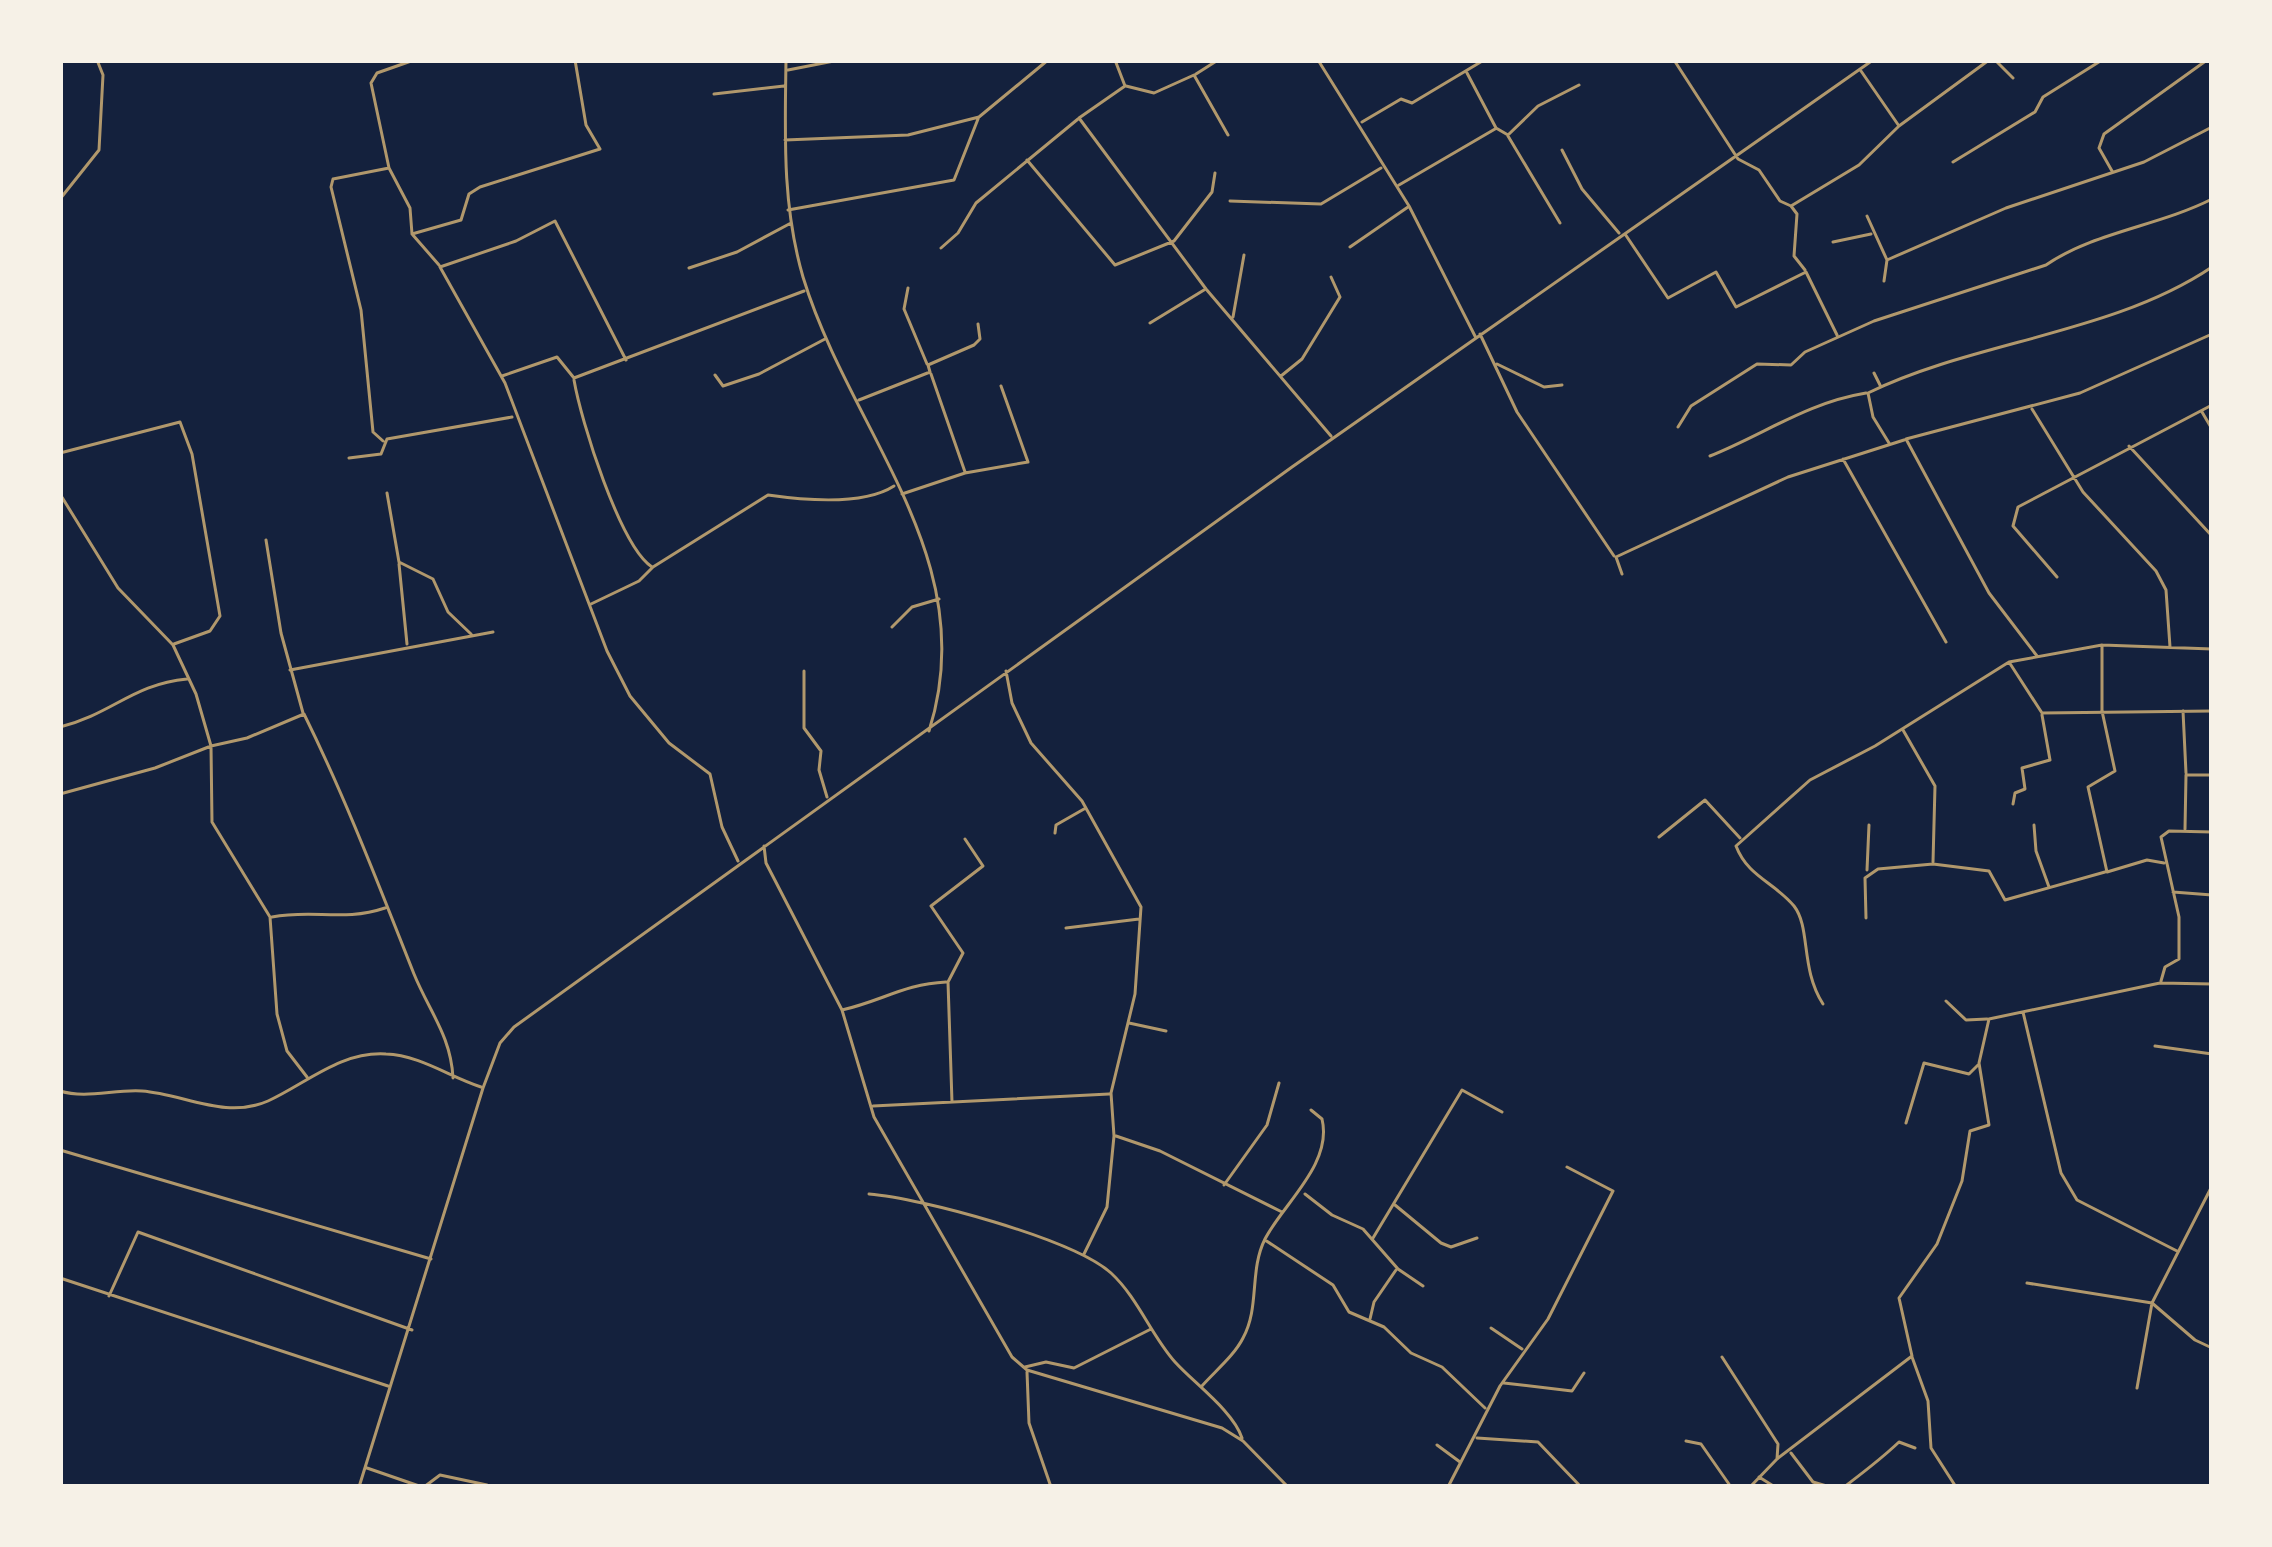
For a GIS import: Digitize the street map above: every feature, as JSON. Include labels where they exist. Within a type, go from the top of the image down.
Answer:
[{"type":"street","points":[[60,199],[99,150],[103,75],[97,60]]},
{"type":"street","points":[[414,60],[377,73],[370,82],[389,168],[410,208],[412,234],[440,267],[500,377],[589,605],[630,696],[669,742],[710,774],[722,827],[739,863]]},
{"type":"street","points":[[412,234],[461,220],[465,202],[480,187],[600,149],[586,125],[575,60]]},
{"type":"street","points":[[786,60],[788,211],[808,290],[826,338],[902,494],[940,599],[942,676],[928,733]]},
{"type":"street","points":[[786,70],[839,60]]},
{"type":"street","points":[[784,140],[908,135],[979,117],[1048,60]]},
{"type":"street","points":[[1114,60],[1125,86]]},
{"type":"street","points":[[941,248],[958,233],[976,203],[1125,86],[1154,93],[1218,60]]},
{"type":"street","points":[[1318,60],[1398,186],[1496,363],[1517,412],[1616,557],[1622,574]]},
{"type":"street","points":[[1360,122],[1401,99],[1412,103],[1484,60]]},
{"type":"street","points":[[1674,60],[1738,159],[1759,170],[1780,201],[1797,214],[1793,256],[1838,337]]},
{"type":"street","points":[[359,1487],[412,1330],[483,1088],[500,1043],[534,1009],[827,799],[928,733],[1006,671],[1622,233],[1738,159],[1873,60]]},
{"type":"street","points":[[1791,206],[1859,165],[1899,126],[1992,60],[2012,78]]},
{"type":"street","points":[[1953,162],[2035,112],[2043,98],[2102,60]]},
{"type":"street","points":[[2113,172],[2099,148],[2104,134],[2207,60]]},
{"type":"street","points":[[1860,70],[1899,126]]},
{"type":"street","points":[[1467,73],[1496,128],[1508,135],[1560,223]]},
{"type":"street","points":[[1194,75],[1228,135]]},
{"type":"street","points":[[1508,135],[1538,106],[1579,85]]},
{"type":"street","points":[[715,94],[786,86]]},
{"type":"street","points":[[788,211],[954,180],[979,117]]},
{"type":"street","points":[[1079,118],[1206,289],[1333,439]]},
{"type":"street","points":[[1887,260],[2006,208],[2113,172],[2212,127]]},
{"type":"street","points":[[1398,186],[1496,128]]},
{"type":"street","points":[[1562,150],[1582,189],[1622,233],[1668,298],[1716,272],[1736,307],[1806,272]]},
{"type":"street","points":[[1027,160],[1115,265],[1174,241],[1212,192],[1215,173]]},
{"type":"street","points":[[1230,201],[1321,203],[1382,167]]},
{"type":"street","points":[[383,441],[374,432],[361,310],[331,187],[333,179],[389,168]]},
{"type":"street","points":[[1678,427],[1691,406],[1757,364],[1791,365],[1838,337],[1990,280],[2046,265],[2071,248],[2147,227],[2212,199]]},
{"type":"street","points":[[1350,247],[1409,206]]},
{"type":"street","points":[[1867,216],[1887,260],[1884,281]]},
{"type":"street","points":[[440,267],[516,241],[556,221],[626,360]]},
{"type":"street","points":[[689,268],[737,252],[791,224]]},
{"type":"street","points":[[1833,242],[1872,234]]},
{"type":"street","points":[[1232,321],[1244,255]]},
{"type":"street","points":[[1710,456],[1772,432],[1792,413],[2027,343],[2212,267]]},
{"type":"street","points":[[1280,377],[1302,359],[1340,297],[1330,277]]},
{"type":"street","points":[[908,288],[904,309],[965,473]]},
{"type":"street","points":[[1150,323],[1206,289]]},
{"type":"street","points":[[574,378],[808,290]]},
{"type":"street","points":[[857,401],[974,345],[980,339],[977,324]]},
{"type":"street","points":[[1616,557],[1842,457],[2032,409],[2149,365],[2212,334]]},
{"type":"street","points":[[715,375],[723,386],[759,374],[826,338]]},
{"type":"street","points":[[500,377],[557,357],[574,378],[622,520],[638,557],[653,567]]},
{"type":"street","points":[[1496,363],[1544,388],[1562,385]]},
{"type":"street","points":[[1874,374],[1880,386]]},
{"type":"street","points":[[902,494],[965,473],[1028,462],[1001,386]]},
{"type":"street","points":[[1868,392],[1873,417],[1889,443]]},
{"type":"street","points":[[2057,577],[2013,526],[2018,507],[2070,484],[2075,475],[2212,405]]},
{"type":"street","points":[[2032,409],[2083,492],[2161,580],[2170,649]]},
{"type":"street","points":[[2201,410],[2212,429]]},
{"type":"street","points":[[383,441],[514,416]]},
{"type":"street","points":[[60,453],[180,422],[192,454],[220,616],[210,632],[172,645]]},
{"type":"street","points":[[1906,440],[1988,593],[2037,656]]},
{"type":"street","points":[[349,458],[381,454],[383,441]]},
{"type":"street","points":[[2129,446],[2212,536]]},
{"type":"street","points":[[1842,457],[1946,642]]},
{"type":"street","points":[[589,605],[639,581],[653,567],[768,495],[802,501],[873,495],[897,484]]},
{"type":"street","points":[[387,493],[408,647]]},
{"type":"street","points":[[60,494],[118,588],[172,645],[189,678],[211,746],[212,822],[218,839],[244,867],[270,917],[277,1014],[287,1051],[307,1077]]},
{"type":"street","points":[[266,540],[290,670],[304,714],[344,794],[388,908],[445,1034],[453,1078]]},
{"type":"street","points":[[399,562],[433,579],[448,612],[472,636]]},
{"type":"street","points":[[892,627],[912,608],[940,599]]},
{"type":"street","points":[[290,670],[493,632]]},
{"type":"street","points":[[2102,645],[2102,711],[2114,775],[2088,788],[2107,872]]},
{"type":"street","points":[[1823,1004],[1807,973],[1802,947],[1806,930],[1795,908],[1744,866],[1736,846],[1740,838],[1763,824],[1810,780],[2009,662],[2102,645],[2212,649]]},
{"type":"street","points":[[2009,662],[2042,713],[2051,757],[2022,768],[2026,789],[2015,793],[2013,804]]},
{"type":"street","points":[[803,670],[804,728],[821,752],[819,770],[827,799]]},
{"type":"street","points":[[1006,671],[1012,703],[1031,743],[1086,808],[1141,907],[1140,958],[1111,1094],[1114,1136],[1107,1207],[1084,1254]]},
{"type":"street","points":[[60,727],[123,705],[153,681],[189,678]]},
{"type":"street","points":[[2183,711],[2185,831]]},
{"type":"street","points":[[2042,713],[2212,711]]},
{"type":"street","points":[[60,794],[247,738],[304,714]]},
{"type":"street","points":[[1902,729],[1935,786],[1934,864]]},
{"type":"street","points":[[2186,775],[2212,775]]},
{"type":"street","points":[[1659,837],[1705,800],[1740,838]]},
{"type":"street","points":[[1054,833],[1056,825],[1086,808]]},
{"type":"street","points":[[1866,918],[1868,825]]},
{"type":"street","points":[[2034,826],[2036,851],[2050,888]]},
{"type":"street","points":[[2160,982],[2165,967],[2179,958],[2163,833],[2212,832]]},
{"type":"street","points":[[952,1102],[948,982],[963,953],[931,905],[982,866],[964,838]]},
{"type":"street","points":[[764,846],[766,863],[842,1010],[870,1106],[916,1197],[1003,1344],[1025,1369],[1140,1400],[1240,1436]]},
{"type":"street","points":[[752,854],[766,863]]},
{"type":"street","points":[[1868,871],[1934,864],[1989,871],[2005,900],[2147,860],[2164,863]]},
{"type":"street","points":[[2173,892],[2212,896]]},
{"type":"street","points":[[270,917],[307,912],[358,918],[388,908]]},
{"type":"street","points":[[1066,928],[1141,919]]},
{"type":"street","points":[[842,1010],[884,999],[902,986],[948,982]]},
{"type":"street","points":[[1946,1001],[1966,1020],[1989,1019],[2077,996],[2117,996],[2160,982],[2212,984]]},
{"type":"street","points":[[2023,1010],[2061,1173],[2077,1200],[2177,1250]]},
{"type":"street","points":[[1956,1487],[1931,1448],[1928,1402],[1899,1298],[1937,1244],[1962,1181],[1970,1131],[1989,1125],[1979,1063],[1989,1019]]},
{"type":"street","points":[[1127,1023],[1166,1031]]},
{"type":"street","points":[[2156,1046],[2212,1054]]},
{"type":"street","points":[[60,1091],[74,1095],[147,1091],[238,1108],[266,1102],[307,1077],[362,1055],[385,1054],[411,1058],[483,1088]]},
{"type":"street","points":[[1906,1123],[1924,1063],[1969,1074],[1979,1063]]},
{"type":"street","points":[[1223,1186],[1267,1125],[1279,1083]]},
{"type":"street","points":[[1373,1238],[1462,1090],[1502,1112]]},
{"type":"street","points":[[870,1106],[1111,1094]]},
{"type":"street","points":[[1200,1389],[1243,1338],[1252,1307],[1252,1274],[1265,1240],[1282,1212],[1303,1193],[1325,1133],[1322,1118],[1311,1110]]},
{"type":"street","points":[[1114,1136],[1160,1151],[1282,1212]]},
{"type":"street","points":[[60,1150],[433,1260]]},
{"type":"street","points":[[1448,1487],[1502,1383],[1548,1319],[1613,1191],[1567,1167]]},
{"type":"street","points":[[2137,1388],[2152,1303],[2212,1186]]},
{"type":"street","points":[[1303,1193],[1373,1238],[1398,1269],[1423,1286]]},
{"type":"street","points":[[868,1194],[916,1197],[1084,1254],[1125,1288],[1200,1389],[1288,1487]]},
{"type":"street","points":[[1393,1204],[1441,1243],[1451,1246],[1478,1238]]},
{"type":"street","points":[[110,1296],[138,1232],[412,1330]]},
{"type":"street","points":[[1265,1240],[1333,1286],[1349,1312],[1442,1367],[1486,1410]]},
{"type":"street","points":[[1371,1321],[1374,1302],[1398,1269]]},
{"type":"street","points":[[60,1278],[389,1387]]},
{"type":"street","points":[[2027,1283],[2152,1303],[2195,1340],[2212,1348]]},
{"type":"street","points":[[1025,1369],[1046,1362],[1075,1368],[1151,1328]]},
{"type":"street","points":[[1491,1328],[1524,1351]]},
{"type":"street","points":[[1750,1487],[1777,1459],[1912,1356]]},
{"type":"street","points":[[1722,1357],[1778,1444],[1777,1459]]},
{"type":"street","points":[[1025,1369],[1029,1423],[1051,1487]]},
{"type":"street","points":[[1502,1383],[1572,1390],[1584,1373]]},
{"type":"street","points":[[1475,1438],[1538,1442],[1580,1487]]},
{"type":"street","points":[[1686,1441],[1701,1444],[1731,1487]]},
{"type":"street","points":[[1844,1487],[1861,1470],[1876,1467],[1899,1442],[1915,1448]]},
{"type":"street","points":[[1437,1445],[1462,1462]]},
{"type":"street","points":[[1790,1451],[1813,1482],[1831,1487]]},
{"type":"street","points":[[365,1468],[423,1487],[440,1474],[487,1485]]},
{"type":"street","points":[[1757,1476],[1775,1487]]}]
